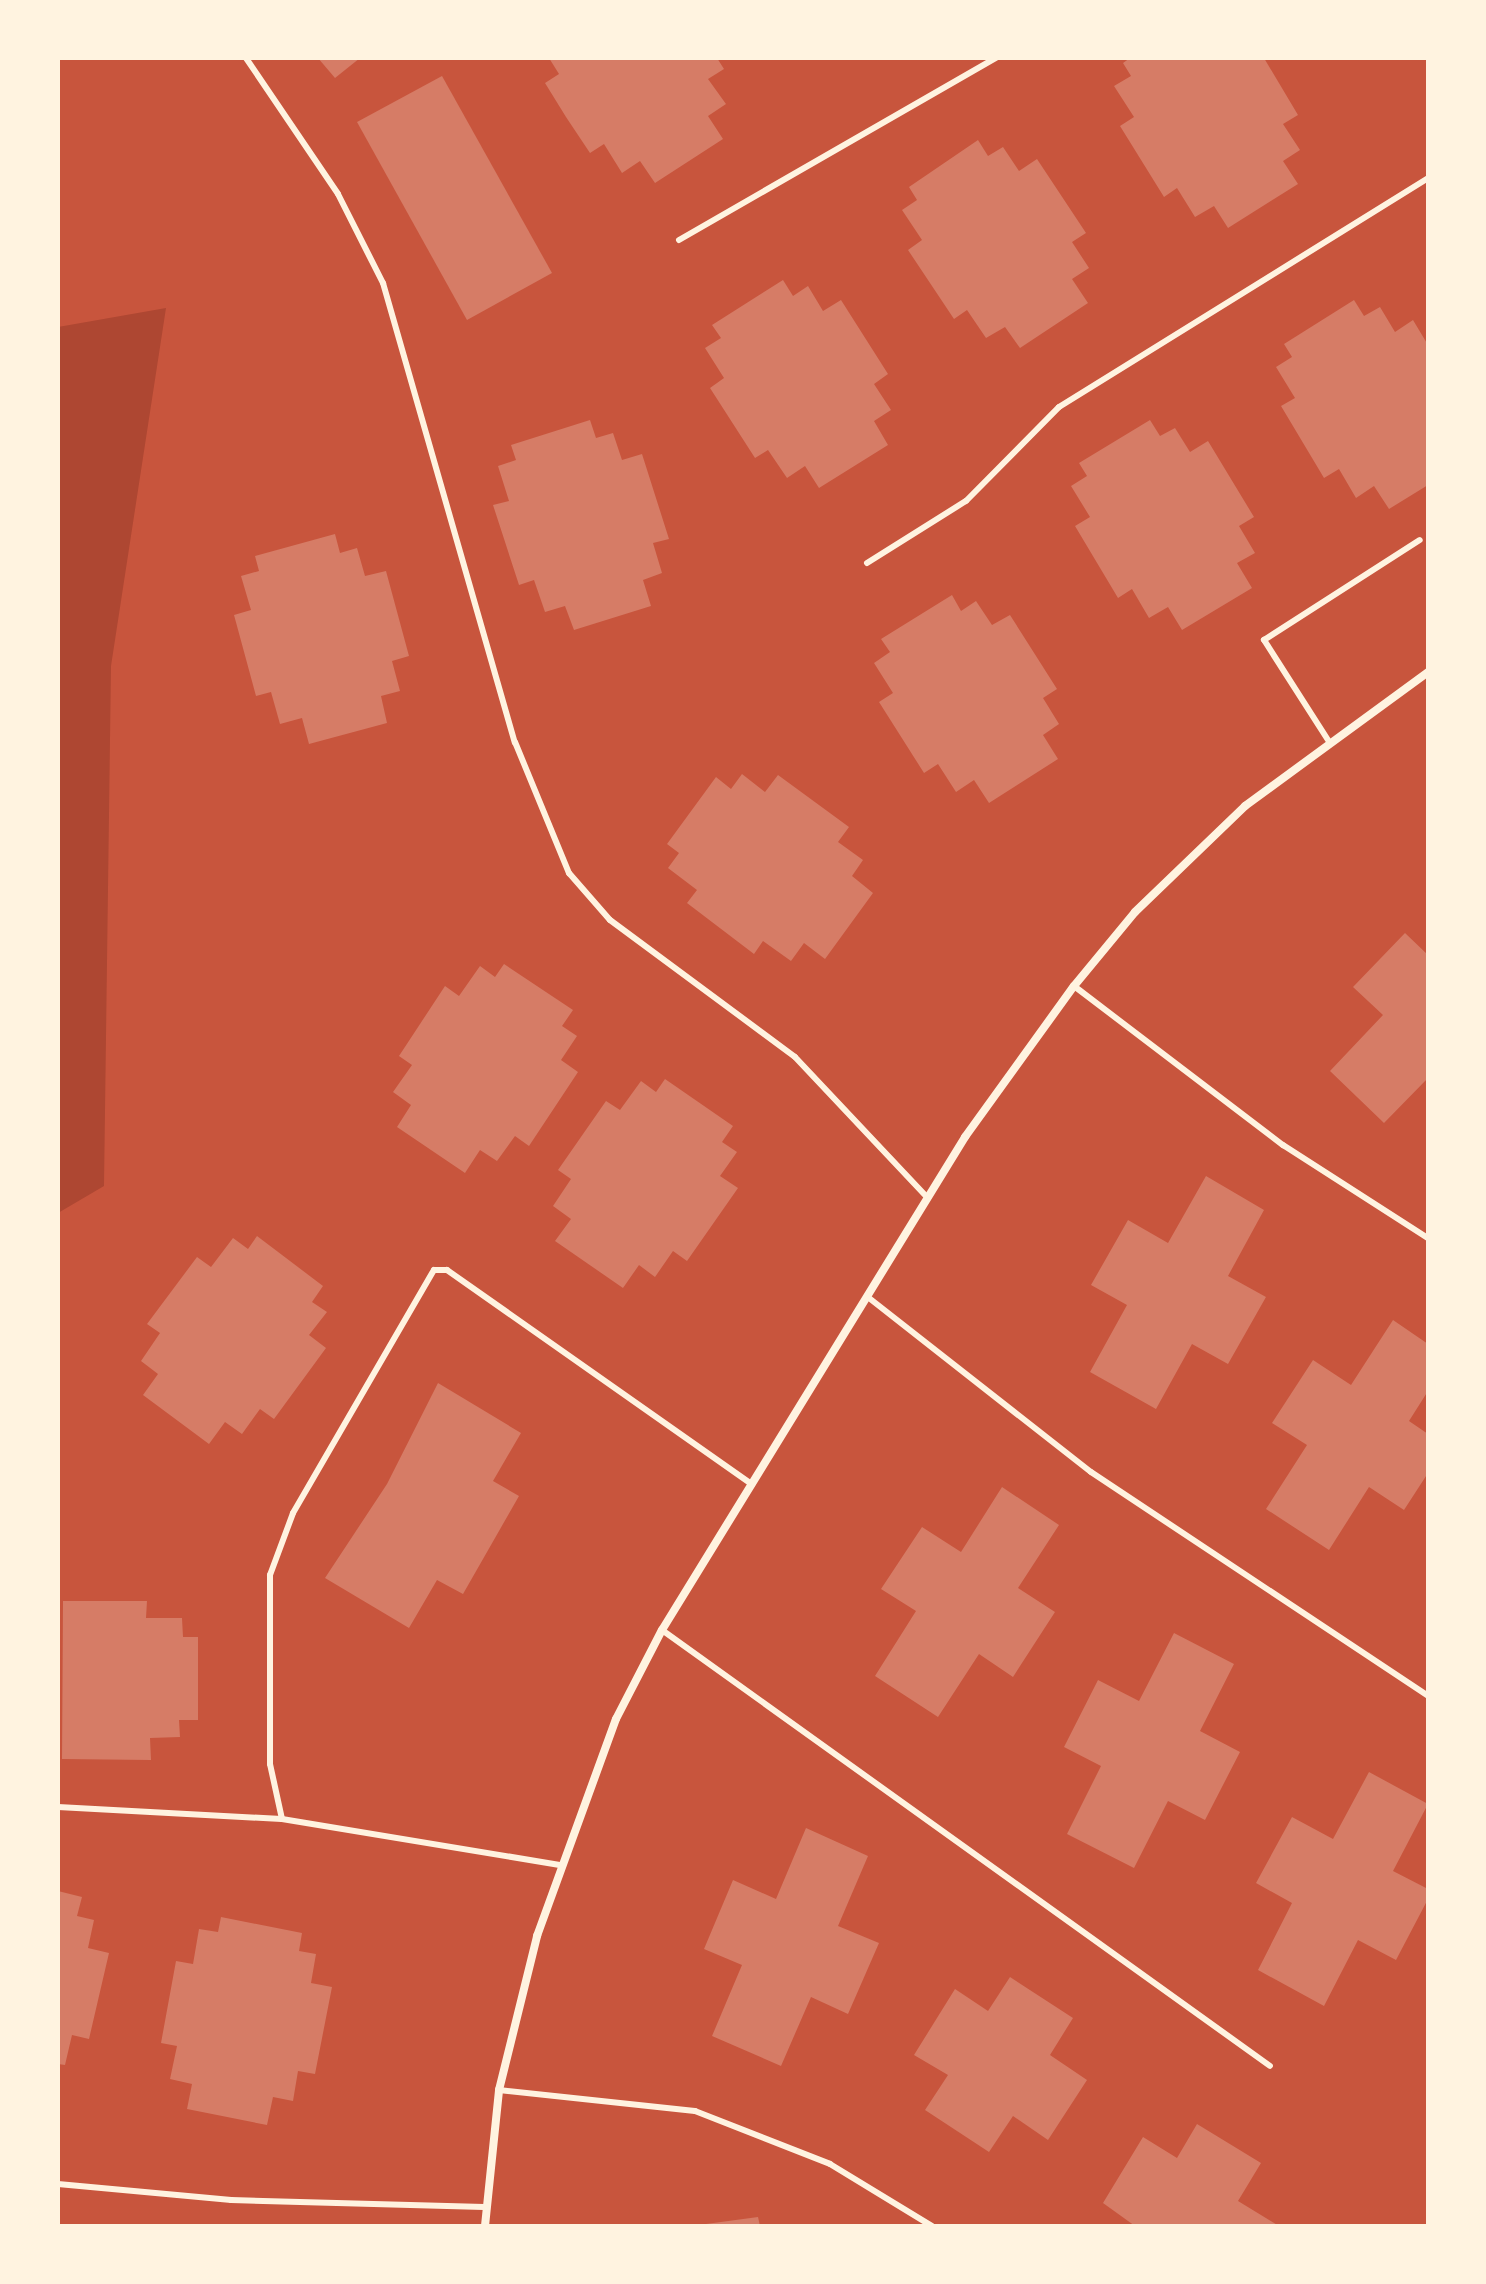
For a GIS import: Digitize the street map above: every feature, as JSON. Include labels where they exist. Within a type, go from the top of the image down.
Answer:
[{"type":"street","points":[[485,2226],[484,2207],[499,2090],[561,1865],[616,1719],[662,1630],[928,1198],[1074,986],[1188,860],[1328,740],[1428,672]]},
{"type":"lane","points":[[246,58],[338,194],[383,283],[515,742],[569,873],[610,920],[795,1057],[928,1198]]},
{"type":"lane","points":[[679,240],[996,58]]},
{"type":"lane","points":[[867,563],[966,501],[1059,407],[1428,178]]},
{"type":"lane","points":[[1328,740],[1264,640],[1420,540]]},
{"type":"lane","points":[[1074,986],[1283,1145],[1428,1238]]},
{"type":"lane","points":[[282,1819],[270,1764],[270,1575],[293,1513],[434,1270],[447,1270],[752,1484]]},
{"type":"lane","points":[[869,1298],[1091,1472],[1428,1696]]},
{"type":"lane","points":[[662,1630],[1270,2066]]},
{"type":"lane","points":[[58,1807],[282,1819],[561,1865]]},
{"type":"lane","points":[[499,2090],[695,2111],[830,2164],[932,2226]]},
{"type":"lane","points":[[58,2184],[231,2200],[484,2207]]},
{"type":"shaded area","points":[[166,308],[111,666],[104,1186],[58,1213],[58,327]]},
{"type":"building","points":[[318,58],[360,58],[335,78]]},
{"type":"building","points":[[549,58],[717,58],[724,69],[708,79],[726,104],[708,116],[723,139],[655,183],[640,161],[622,173],[604,144],[590,153],[566,117],[545,83],[559,74]]},
{"type":"building","points":[[1130,58],[1264,58],[1298,115],[1283,124],[1300,150],[1283,161],[1298,184],[1228,228],[1214,206],[1195,217],[1177,188],[1164,197],[1120,126],[1134,117],[1114,86],[1131,76],[1123,63]]},
{"type":"building","points":[[442,76],[552,273],[467,320],[357,122]]},
{"type":"building","points":[[978,140],[988,156],[1003,147],[1019,171],[1037,159],[1086,233],[1072,242],[1089,268],[1072,279],[1088,303],[1020,348],[1005,327],[986,338],[967,310],[954,319],[908,250],[922,240],[902,210],[917,200],[909,187]]},
{"type":"building","points":[[783,280],[793,296],[808,286],[823,311],[841,300],[888,374],[874,384],[891,410],[874,421],[888,445],[819,488],[805,466],[787,478],[768,450],[755,458],[710,388],[724,378],[705,348],[721,338],[712,325]]},
{"type":"building","points":[[1354,300],[1364,316],[1380,307],[1395,332],[1413,320],[1428,345],[1428,485],[1389,509],[1374,486],[1356,498],[1339,469],[1324,478],[1281,406],[1295,398],[1276,367],[1292,357],[1284,344]]},
{"type":"building","points":[[590,420],[596,438],[613,433],[622,460],[642,454],[669,539],[653,543],[662,573],[643,580],[651,606],[574,630],[565,606],[545,612],[534,580],[519,585],[493,505],[509,501],[498,466],[516,460],[511,445]]},
{"type":"building","points":[[1150,420],[1160,436],[1175,428],[1190,452],[1208,441],[1254,517],[1239,526],[1255,553],[1237,563],[1252,588],[1182,630],[1168,607],[1149,618],[1132,589],[1118,598],[1075,526],[1090,517],[1071,486],[1087,476],[1079,463]]},
{"type":"building","points":[[335,534],[340,553],[357,548],[365,576],[386,571],[409,656],[392,661],[400,691],[381,696],[387,723],[309,744],[302,718],[280,724],[271,692],[256,696],[234,615],[251,610],[241,576],[259,571],[255,556]]},
{"type":"building","points":[[952,595],[961,611],[976,601],[992,625],[1010,615],[1057,689],[1043,698],[1059,724],[1043,735],[1058,759],[989,803],[974,780],[956,792],[938,764],[924,773],[879,702],[893,693],[874,663],[890,652],[881,639]]},
{"type":"building","points":[[742,774],[765,792],[778,775],[849,827],[838,842],[863,860],[852,876],[873,893],[825,959],[804,943],[791,961],[763,941],[754,954],[687,903],[697,890],[668,868],[679,853],[667,844],[716,777],[731,789]]},
{"type":"building","points":[[1405,933],[1428,955],[1428,1078],[1384,1123],[1330,1071],[1383,1015],[1353,987]]},
{"type":"building","points":[[504,964],[573,1010],[562,1026],[577,1036],[561,1060],[578,1072],[529,1146],[515,1136],[497,1161],[480,1150],[465,1173],[397,1127],[411,1105],[393,1092],[412,1065],[399,1056],[445,986],[459,996],[480,966],[495,977]]},
{"type":"building","points":[[665,1079],[733,1126],[722,1142],[737,1152],[720,1176],[738,1188],[687,1261],[673,1251],[655,1277],[639,1265],[623,1288],[555,1241],[571,1219],[553,1206],[571,1179],[558,1170],[606,1101],[620,1110],[641,1081],[656,1092]]},
{"type":"building","points":[[1206,1176],[1264,1210],[1228,1276],[1266,1297],[1228,1364],[1192,1344],[1156,1409],[1090,1372],[1127,1305],[1091,1285],[1128,1220],[1168,1243]]},
{"type":"building","points":[[257,1236],[323,1286],[312,1302],[327,1312],[309,1335],[326,1348],[274,1419],[260,1409],[242,1434],[225,1422],[209,1444],[143,1395],[158,1374],[141,1361],[160,1333],[147,1324],[197,1257],[211,1267],[233,1238],[248,1249]]},
{"type":"building","points":[[1393,1320],[1428,1344],[1428,1391],[1409,1421],[1428,1434],[1428,1473],[1404,1510],[1369,1487],[1329,1550],[1266,1509],[1307,1445],[1272,1423],[1313,1360],[1351,1385]]},
{"type":"building","points":[[438,1383],[521,1433],[493,1481],[519,1496],[463,1594],[437,1580],[409,1628],[325,1578],[387,1484]]},
{"type":"building","points":[[1002,1487],[1059,1525],[1018,1588],[1055,1612],[1013,1677],[979,1654],[938,1717],[875,1676],[916,1611],[881,1589],[922,1527],[961,1552]]},
{"type":"building","points":[[63,1601],[147,1601],[146,1618],[182,1618],[183,1637],[198,1637],[198,1720],[179,1720],[180,1737],[150,1738],[151,1760],[62,1759]]},
{"type":"building","points":[[1174,1633],[1234,1664],[1200,1731],[1240,1752],[1205,1820],[1168,1801],[1134,1868],[1067,1834],[1101,1766],[1064,1747],[1098,1680],[1139,1701]]},
{"type":"building","points":[[1369,1772],[1428,1804],[1393,1871],[1428,1889],[1428,1899],[1396,1960],[1358,1940],[1324,2006],[1258,1970],[1292,1903],[1256,1883],[1292,1817],[1333,1839]]},
{"type":"building","points":[[806,1828],[868,1856],[838,1926],[879,1943],[848,2014],[811,1997],[781,2066],[712,2036],[742,1965],[704,1949],[733,1880],[776,1899]]},
{"type":"building","points":[[58,1891],[82,1897],[77,1916],[94,1920],[88,1948],[109,1953],[89,2039],[72,2035],[65,2065],[58,2064]]},
{"type":"building","points":[[221,1917],[302,1933],[299,1951],[316,1954],[311,1983],[332,1987],[315,2074],[298,2071],[293,2101],[273,2097],[267,2125],[187,2109],[192,2084],[170,2079],[177,2046],[161,2043],[176,1961],[193,1964],[199,1929],[218,1932]]},
{"type":"building","points":[[1010,1977],[1073,2018],[1050,2055],[1087,2080],[1048,2140],[1013,2116],[989,2152],[925,2110],[948,2075],[914,2055],[955,1989],[988,2011]]},
{"type":"building","points":[[1197,2124],[1261,2163],[1238,2201],[1279,2226],[1135,2226],[1103,2203],[1143,2137],[1177,2158]]},
{"type":"building","points":[[758,2217],[760,2226],[706,2226],[706,2224]]}]
